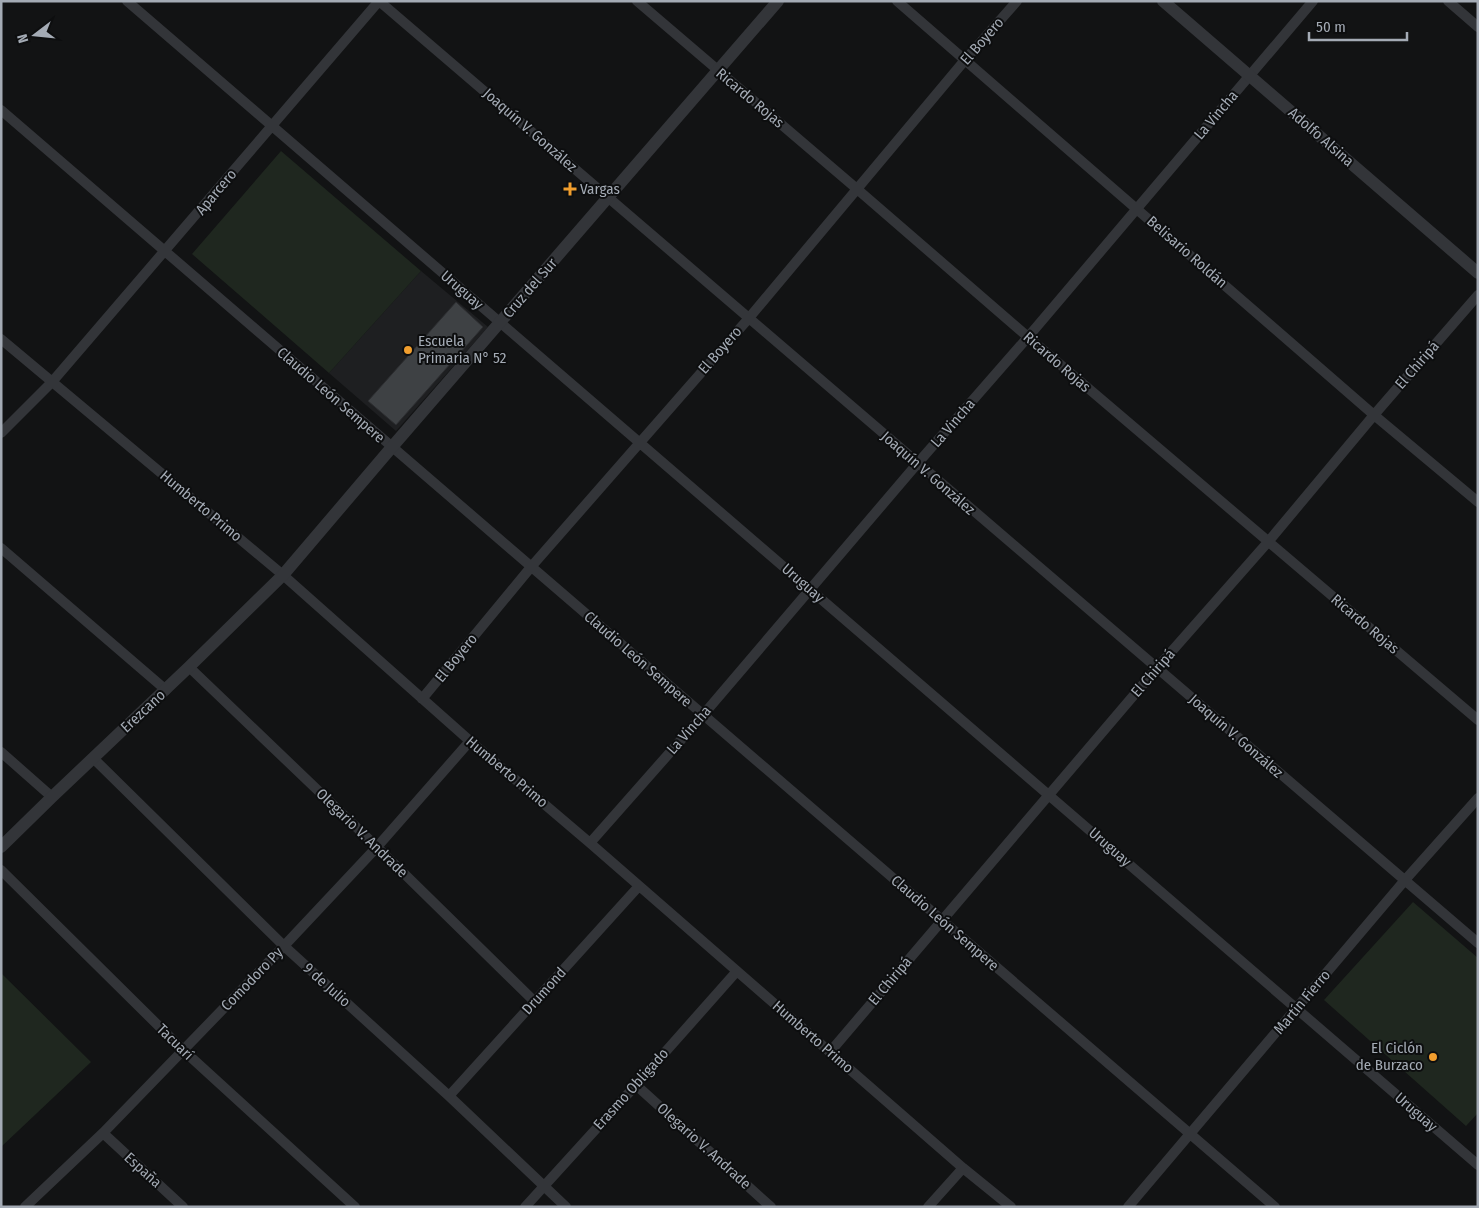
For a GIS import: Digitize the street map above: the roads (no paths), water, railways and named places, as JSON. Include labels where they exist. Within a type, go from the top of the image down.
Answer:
[{"type":"street","name":"Uruguay","points":[[127,1],[1478,1165]]},
{"type":"street","name":"Aparcero","points":[[1,432],[52,382],[379,1]]},
{"type":"street","name":"Joaquín V. González","points":[[379,1],[1478,944]]},
{"type":"street","name":"Ricardo Rojas","points":[[637,1],[1028,338],[1478,720]]},
{"type":"street","name":"Cruz del Sur","points":[[283,575],[778,1]]},
{"type":"street","name":"Belisario Roldán","points":[[897,1],[1374,415],[1478,502]]},
{"type":"street","name":"El Boyero","points":[[422,699],[531,567],[749,318],[965,60],[1017,1]]},
{"type":"street","name":"Adolfo Alsina","points":[[1163,1],[1478,273]]},
{"type":"street","name":"La Vincha","points":[[590,843],[1028,338],[1313,1]]},
{"type":"street","points":[[1448,1],[1478,27]]},
{"type":"street","name":"Claudio León Sempere","points":[[1,110],[1275,1207]]},
{"type":"street","name":"El Chiripá","points":[[830,1052],[1478,295]]},
{"type":"street","name":"Humberto Primo","points":[[1,339],[283,575],[470,741],[963,1168],[1011,1207]]},
{"type":"street","points":[[1,548],[166,690]]},
{"type":"street","name":"Erezcano","points":[[1,847],[166,690],[283,575]]},
{"type":"street","name":"Olegario V. Andrade","points":[[189,667],[534,1001]]},
{"type":"street","name":"Comodoro Py","points":[[26,1207],[103,1133],[284,946],[377,847],[470,741]]},
{"type":"street","points":[[1,752],[52,797]]},
{"type":"street","name":"9 de Julio","points":[[93,758],[284,946],[449,1096],[566,1207]]},
{"type":"street","name":"Martín Fierro","points":[[1128,1207],[1405,880],[1478,798]]},
{"type":"street","name":"Tacuarí","points":[[1,870],[182,1050],[355,1207]]},
{"type":"street","name":"Drumond","points":[[449,1096],[639,886]]},
{"type":"street","name":"Erasmo Obligado","points":[[525,1207],[737,971]]},
{"type":"street","name":"Olegario V. Andrade","points":[[636,1085],[771,1207]]},
{"type":"street","name":"España","points":[[103,1133],[183,1207]]},
{"type":"street","points":[[928,1207],[963,1168]]},
{"type":"place","name":"Vargas","points":[[570,189]]},
{"type":"place","name":"Escuela Primaria N° 52","points":[[408,350]]},
{"type":"place","name":"El Ciclón de Burzaco","points":[[1433,1057]]}]
